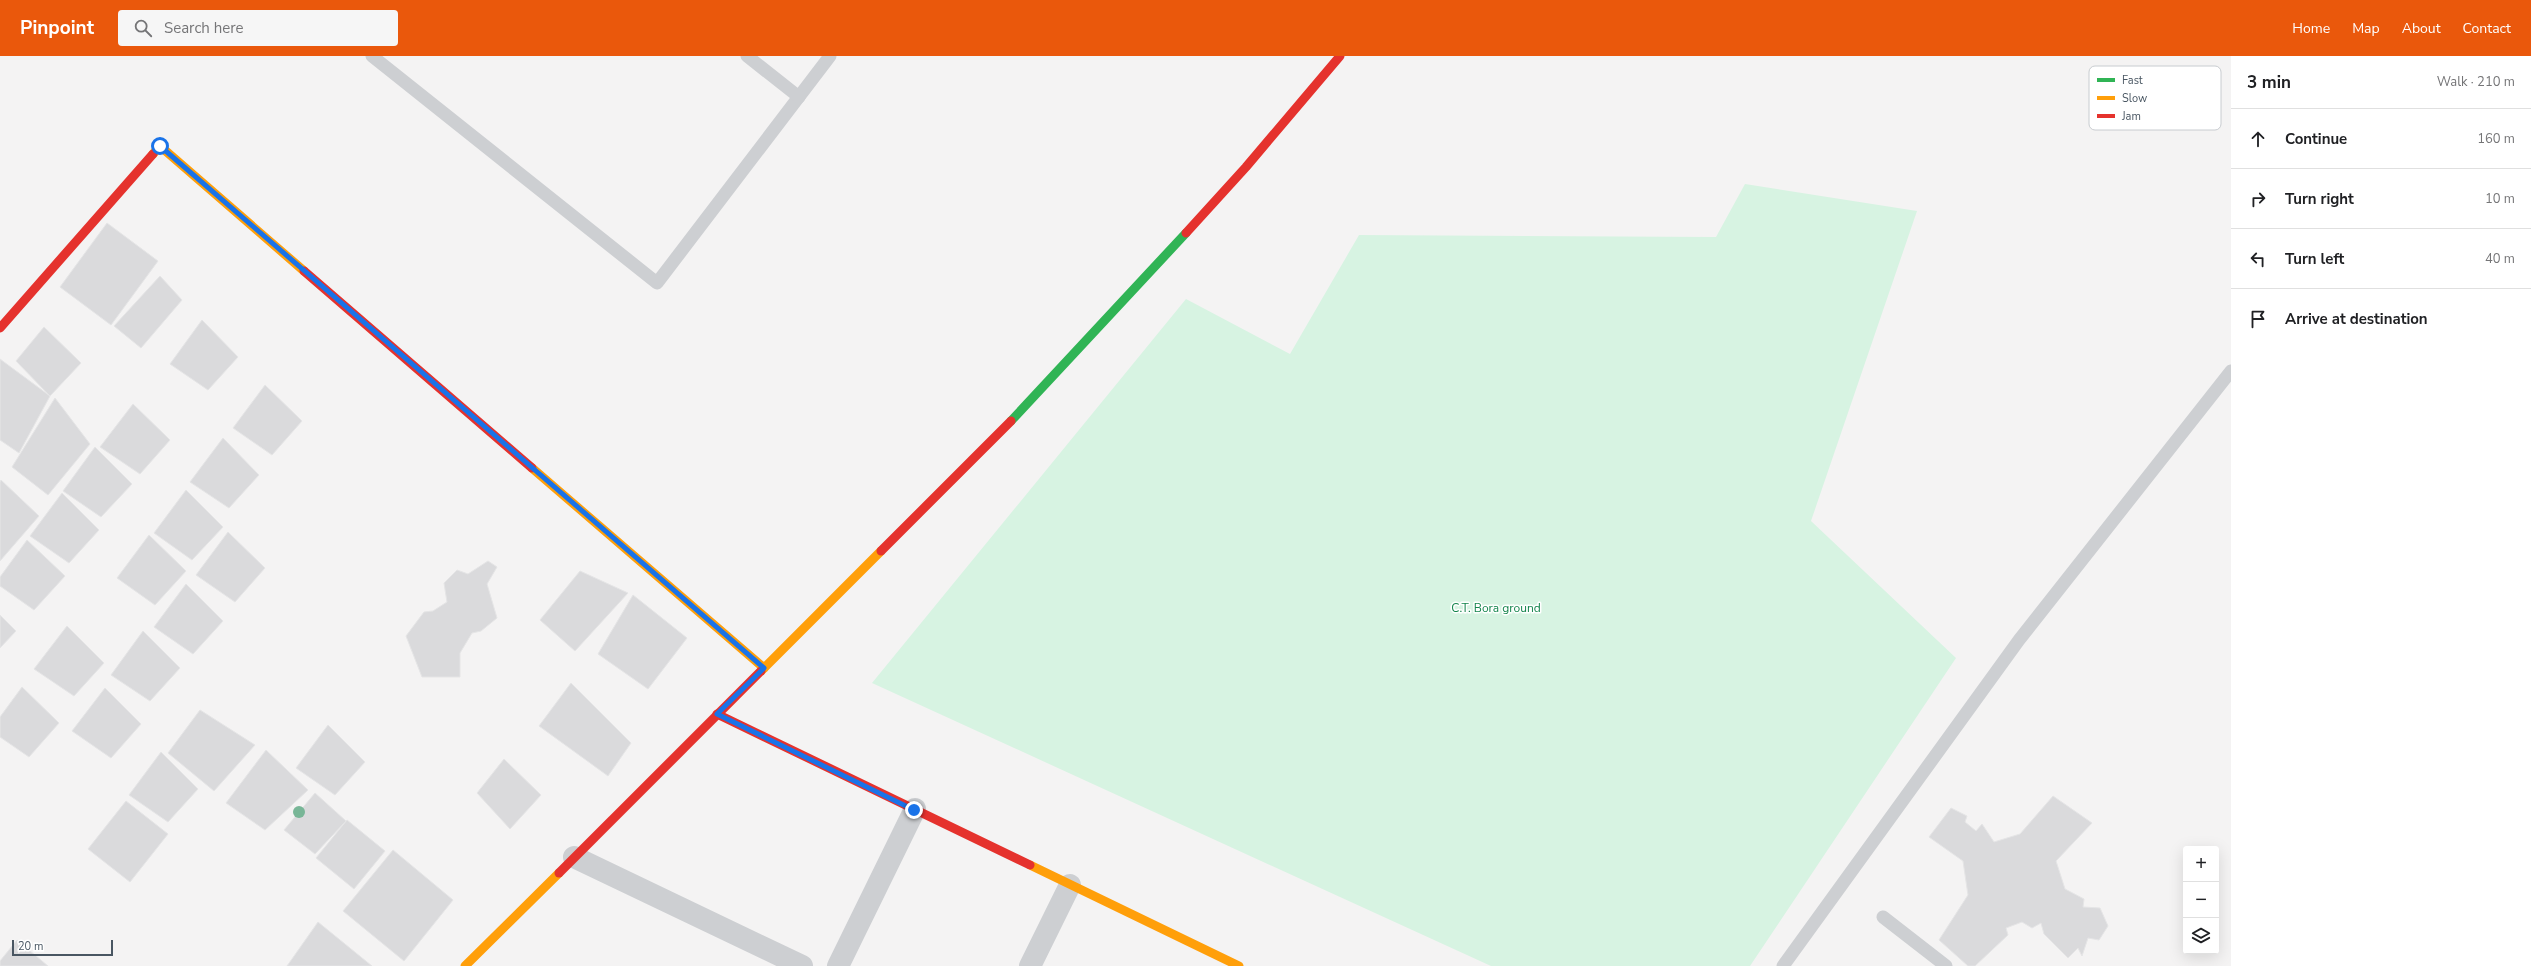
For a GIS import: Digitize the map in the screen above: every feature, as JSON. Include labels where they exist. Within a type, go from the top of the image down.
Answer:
[{"type":"street","points":[[464,966],[1045,387],[1246,167],[1340,56]]},
{"type":"street","points":[[0,328],[160,146],[764,668]]},
{"type":"street","points":[[717,714],[1239,966]]},
{"type":"street","points":[[838,966],[914,810]]},
{"type":"street","points":[[574,857],[802,966]]},
{"type":"street","points":[[1030,966],[1070,885]]},
{"type":"lane","points":[[372,56],[657,283],[830,56]]},
{"type":"lane","points":[[747,56],[800,96]]},
{"type":"lane","points":[[1783,966],[2019,640],[2231,371]]},
{"type":"lane","points":[[1883,917],[1946,966]]},
{"type":"green space","name":"C.T. Bora ground","points":[[1745,184],[1917,211],[1811,521],[1956,658],[1750,966],[1491,966],[872,683],[1186,299],[1290,354],[1359,235],[1716,237]]},
{"type":"building","points":[[107,223],[158,261],[111,325],[60,287]]},
{"type":"building","points":[[160,276],[182,300],[141,348],[114,326]]},
{"type":"building","points":[[202,320],[238,357],[208,390],[170,364]]},
{"type":"building","points":[[44,327],[81,363],[50,396],[16,361]]},
{"type":"building","points":[[0,359],[50,396],[19,453],[0,440]]},
{"type":"building","points":[[265,385],[302,421],[272,455],[233,428]]},
{"type":"building","points":[[55,398],[90,444],[48,495],[12,467]]},
{"type":"building","points":[[133,404],[170,440],[140,474],[100,447]]},
{"type":"building","points":[[223,438],[259,475],[229,508],[190,482]]},
{"type":"building","points":[[95,447],[132,484],[101,517],[63,491]]},
{"type":"building","points":[[1,480],[39,516],[0,561],[0,482]]},
{"type":"building","points":[[186,490],[223,527],[192,560],[154,533]]},
{"type":"building","points":[[62,493],[99,530],[69,563],[30,536]]},
{"type":"building","points":[[228,532],[265,568],[235,602],[196,575]]},
{"type":"building","points":[[149,535],[186,571],[155,605],[117,578]]},
{"type":"building","points":[[27,540],[65,576],[34,610],[0,586],[0,577]]},
{"type":"building","points":[[488,561],[497,567],[487,584],[497,618],[481,631],[472,633],[460,653],[460,677],[422,677],[406,636],[424,612],[433,611],[447,602],[444,583],[457,570],[468,574]]},
{"type":"building","points":[[580,571],[628,593],[575,651],[540,620]]},
{"type":"building","points":[[186,584],[223,621],[193,654],[154,627]]},
{"type":"building","points":[[633,595],[687,638],[648,689],[598,654]]},
{"type":"building","points":[[0,615],[16,631],[0,648]]},
{"type":"building","points":[[67,626],[104,663],[74,696],[34,669]]},
{"type":"building","points":[[143,631],[180,668],[150,701],[111,675]]},
{"type":"building","points":[[571,683],[631,743],[608,776],[539,726]]},
{"type":"building","points":[[22,687],[59,723],[29,757],[0,737],[0,717]]},
{"type":"building","points":[[105,688],[141,724],[111,758],[72,731]]},
{"type":"building","points":[[200,710],[255,745],[214,791],[168,753]]},
{"type":"building","points":[[328,725],[365,762],[335,795],[296,768]]},
{"type":"building","points":[[266,750],[308,790],[265,830],[226,803]]},
{"type":"building","points":[[161,752],[198,789],[168,822],[129,795]]},
{"type":"building","points":[[504,759],[541,795],[510,829],[477,793]]},
{"type":"building","points":[[315,793],[346,821],[315,854],[284,830]]},
{"type":"building","points":[[2053,796],[2092,823],[2056,861],[2065,889],[2084,899],[2083,907],[2100,908],[2108,926],[2099,940],[2088,938],[2082,956],[2078,948],[2068,958],[2044,934],[2041,923],[2032,928],[2022,922],[2006,928],[2008,935],[1975,966],[1968,966],[1939,940],[1968,895],[1963,861],[1929,837],[1951,808],[1967,816],[1965,822],[1976,831],[1982,824],[1994,842],[2020,834]]},
{"type":"building","points":[[126,801],[168,834],[130,882],[88,849]]},
{"type":"building","points":[[347,820],[385,851],[354,889],[316,858]]},
{"type":"building","points":[[393,850],[453,900],[404,961],[343,911]]},
{"type":"building","points":[[318,922],[372,966],[287,966]]},
{"type":"building","points":[[17,940],[48,966],[0,966],[0,961]]},
{"type":"traffic: fast","points":[[1011,421],[1186,233]]},
{"type":"traffic: slow","points":[[153,154],[160,146],[304,271]]},
{"type":"traffic: slow","points":[[532,468],[764,668],[761,671]]},
{"type":"traffic: slow","points":[[764,668],[881,551]]},
{"type":"traffic: slow","points":[[1030,865],[1239,966]]},
{"type":"traffic: slow","points":[[465,966],[559,873]]},
{"type":"traffic: jam","points":[[1186,233],[1246,167],[1340,56]]},
{"type":"traffic: jam","points":[[0,328],[153,154]]},
{"type":"traffic: jam","points":[[304,271],[532,468]]},
{"type":"traffic: jam","points":[[881,551],[1011,421]]},
{"type":"traffic: jam","points":[[559,873],[761,671]]},
{"type":"traffic: jam","points":[[717,714],[1030,865]]},
{"type":"route","points":[[160,146],[764,668],[717,714],[914,810]]}]
